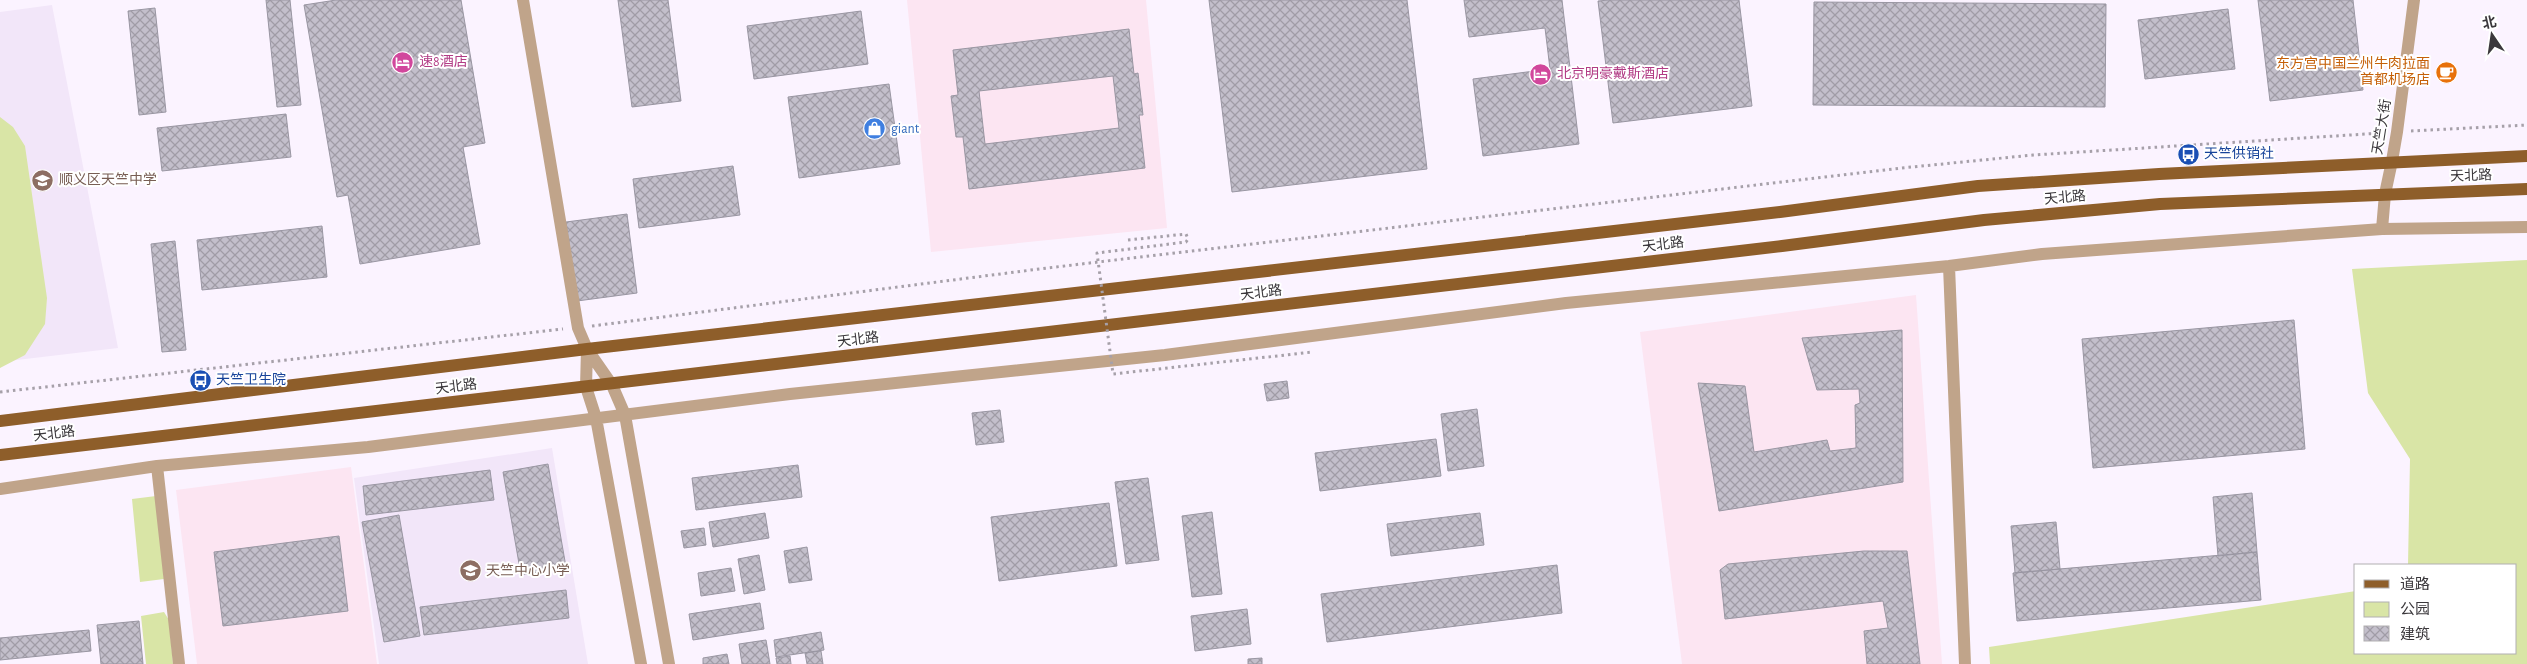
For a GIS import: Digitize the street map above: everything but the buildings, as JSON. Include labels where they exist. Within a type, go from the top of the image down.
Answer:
[{"type":"main road","name":"天北路","points":[[0,420],[587,349],[1780,212],[1978,186],[2392,161],[2527,156]]},
{"type":"main road","name":"天北路","points":[[0,455],[612,385],[1984,220],[2160,204],[2527,189]]},
{"type":"street","points":[[524,0],[578,328],[587,349],[612,385],[625,415],[669,664]]},
{"type":"street","name":"天竺大街","points":[[2382,229],[2385,194],[2397,132],[2414,0]]},
{"type":"street","points":[[0,489],[157,466],[368,447],[790,394],[1156,356],[1566,304],[1949,266],[2052,253],[2382,229],[2527,227]]},
{"type":"street","points":[[1949,266],[1965,664]]},
{"type":"street","points":[[587,349],[586,387],[596,418],[640,664]]},
{"type":"street","points":[[157,466],[179,664]]},
{"type":"path","points":[[0,392],[578,328],[1047,268],[1902,168],[2032,155],[2527,125]]},
{"type":"path","points":[[1128,240],[1186,234],[1188,239],[1186,242],[1097,252],[1113,374],[1313,352]]},
{"type":"shaded area","points":[[907,0],[1146,0],[1167,228],[931,252]]},
{"type":"shaded area","name":"顺义区天竺中学","points":[[52,5],[118,348],[0,362],[0,12]]},
{"type":"shaded area","points":[[1916,295],[1942,664],[1682,664],[1640,332]]},
{"type":"shaded area","name":"天竺中心小学","points":[[552,448],[588,664],[379,664],[354,478]]},
{"type":"shaded area","points":[[351,467],[377,664],[197,664],[176,490]]},
{"type":"green space","points":[[0,117],[13,127],[25,146],[47,298],[45,324],[25,355],[0,368]]},
{"type":"green space","points":[[2527,260],[2527,664],[1990,664],[1989,647],[2354,591],[2354,654],[2517,654],[2517,564],[2408,564],[2410,459],[2368,393],[2352,269]]},
{"type":"green space","points":[[156,496],[164,579],[140,582],[132,499]]},
{"type":"green space","points":[[164,612],[169,620],[173,664],[146,664],[141,616]]},
{"type":"place","name":"速8酒店","points":[[403,62]]},
{"type":"place","name":"东方宫中国兰州牛肉拉面 首都机场店","points":[[2446,72]]},
{"type":"place","name":"北京明豪戴斯酒店","points":[[1541,74]]},
{"type":"place","name":"giant","points":[[875,129]]},
{"type":"place","name":"天竺供销社","points":[[2188,154]]},
{"type":"place","name":"顺义区天竺中学","points":[[43,180]]},
{"type":"place","name":"天竺卫生院","points":[[200,380]]},
{"type":"place","name":"天竺中心小学","points":[[470,571]]}]
